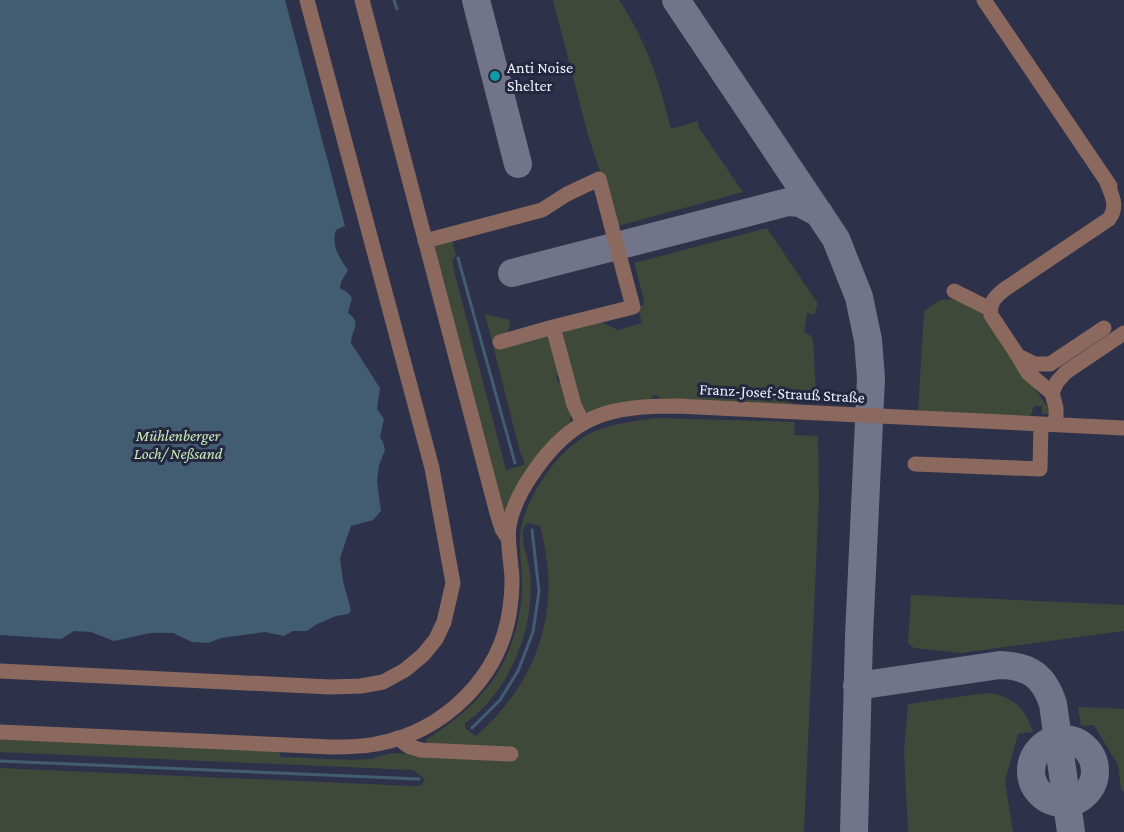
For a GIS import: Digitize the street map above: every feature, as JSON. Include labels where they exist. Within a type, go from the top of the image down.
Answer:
[{"type":"street","points":[[0,671],[361,686],[382,682],[405,670],[423,656],[436,639],[444,622],[453,583],[432,468],[307,0]]},
{"type":"street","points":[[0,732],[331,747],[375,744],[419,731],[452,710],[468,695],[489,667],[504,634],[509,612],[512,574],[508,538],[496,513],[362,0]]},
{"type":"street","points":[[984,0],[1124,205]]},
{"type":"street","points":[[425,241],[542,210],[567,194],[599,179],[633,307],[500,342]]},
{"type":"street","points":[[1052,393],[1028,373],[990,309],[995,296],[1114,213],[1115,202],[1106,180]]},
{"type":"street","points":[[954,291],[990,309]]},
{"type":"street","points":[[553,327],[574,405],[583,423]]},
{"type":"street","points":[[1018,356],[1035,364],[1050,364],[1104,328]]},
{"type":"street","points":[[1052,393],[1057,382],[1066,372],[1124,333]]},
{"type":"street","points":[[915,464],[1040,469],[1049,424],[1056,408],[1045,379],[1043,364]]},
{"type":"street","name":"Franz-Josef-Strauß Straße","points":[[508,538],[511,516],[527,482],[558,441],[583,423],[610,413],[656,406],[1124,428]]},
{"type":"street","points":[[398,738],[408,746],[421,750],[511,754]]},
{"type":"green space","points":[[553,0],[619,0],[629,15],[651,62],[671,129],[698,121],[699,128],[743,192],[618,226],[588,135]]},
{"type":"green space","points":[[767,228],[818,304],[814,314],[807,313],[804,332],[813,340],[816,394],[792,393],[791,406],[659,400],[659,396],[653,395],[652,400],[589,413],[581,411],[562,334],[564,331],[599,321],[618,330],[642,323],[638,309],[643,305],[644,300],[634,263]]},
{"type":"green space","points":[[451,238],[456,255],[452,260],[455,275],[506,470],[524,465],[524,461],[485,314],[510,320],[508,334],[550,338],[560,374],[556,376],[558,382],[563,383],[571,415],[570,422],[559,431],[532,463],[504,519],[433,250],[438,241]]},
{"type":"green space","points":[[956,299],[983,313],[1050,410],[1047,414],[1042,414],[1042,406],[1034,406],[1030,417],[918,412],[924,311],[940,300]]},
{"type":"green space","points":[[655,418],[795,422],[794,435],[818,436],[819,497],[804,832],[0,832],[0,768],[414,786],[422,785],[425,779],[413,770],[0,752],[0,738],[279,751],[280,757],[353,760],[371,759],[391,753],[510,759],[427,743],[426,740],[451,723],[483,693],[507,655],[517,625],[521,601],[520,538],[522,523],[527,508],[544,477],[567,450],[593,432],[615,425]],"holes":[[[528,523],[540,526],[546,556],[548,585],[546,613],[540,640],[530,666],[516,691],[498,714],[476,736],[465,728],[465,723],[490,700],[501,686],[523,637],[528,620],[531,585],[523,531]]]},
{"type":"green space","points":[[911,595],[1124,605],[1124,631],[961,653],[914,648],[908,643]]},
{"type":"green space","points":[[986,693],[1003,696],[1016,704],[1026,716],[1033,732],[1018,734],[1005,781],[1013,832],[908,832],[904,751],[908,704]]},
{"type":"green space","points":[[1078,707],[1124,709],[1124,792],[1121,790],[1118,765],[1094,725],[1081,726]]},
{"type":"water","name":"Mühlenberger Loch/ Neßsand","points":[[0,0],[285,0],[345,226],[336,230],[334,241],[339,256],[348,270],[340,288],[352,298],[348,313],[356,323],[351,343],[380,388],[377,409],[384,419],[380,437],[385,450],[379,465],[377,481],[381,511],[373,520],[351,526],[340,558],[343,581],[351,610],[348,614],[336,616],[307,631],[293,631],[284,636],[265,632],[221,638],[208,643],[192,642],[173,633],[150,633],[114,641],[91,632],[74,631],[61,639],[0,635]]},
{"type":"waterway","points":[[394,0],[397,9]]},
{"type":"waterway","points":[[458,258],[515,463]]},
{"type":"waterway","points":[[472,728],[500,700],[518,671],[533,632],[539,591],[532,530]]},
{"type":"waterway","points":[[0,761],[419,779]]},
{"type":"taxiway","points":[[476,0],[518,164]]},
{"type":"taxiway","points":[[676,0],[836,239],[859,297],[868,340],[871,378],[859,636],[854,832]]},
{"type":"taxiway","points":[[512,273],[788,202],[800,203],[819,213]]},
{"type":"taxiway","points":[[857,686],[1000,665],[1028,670],[1034,674],[1045,686],[1053,704],[1071,832]]},
{"type":"taxiway","points":[[1063,739],[1075,741],[1086,748],[1093,759],[1095,771],[1093,783],[1086,794],[1075,801],[1063,803],[1051,801],[1040,794],[1033,783],[1031,771],[1033,759],[1040,748],[1051,741],[1063,739]]},
{"type":"place","name":"Anti Noise Shelter","points":[[495,76]]}]
